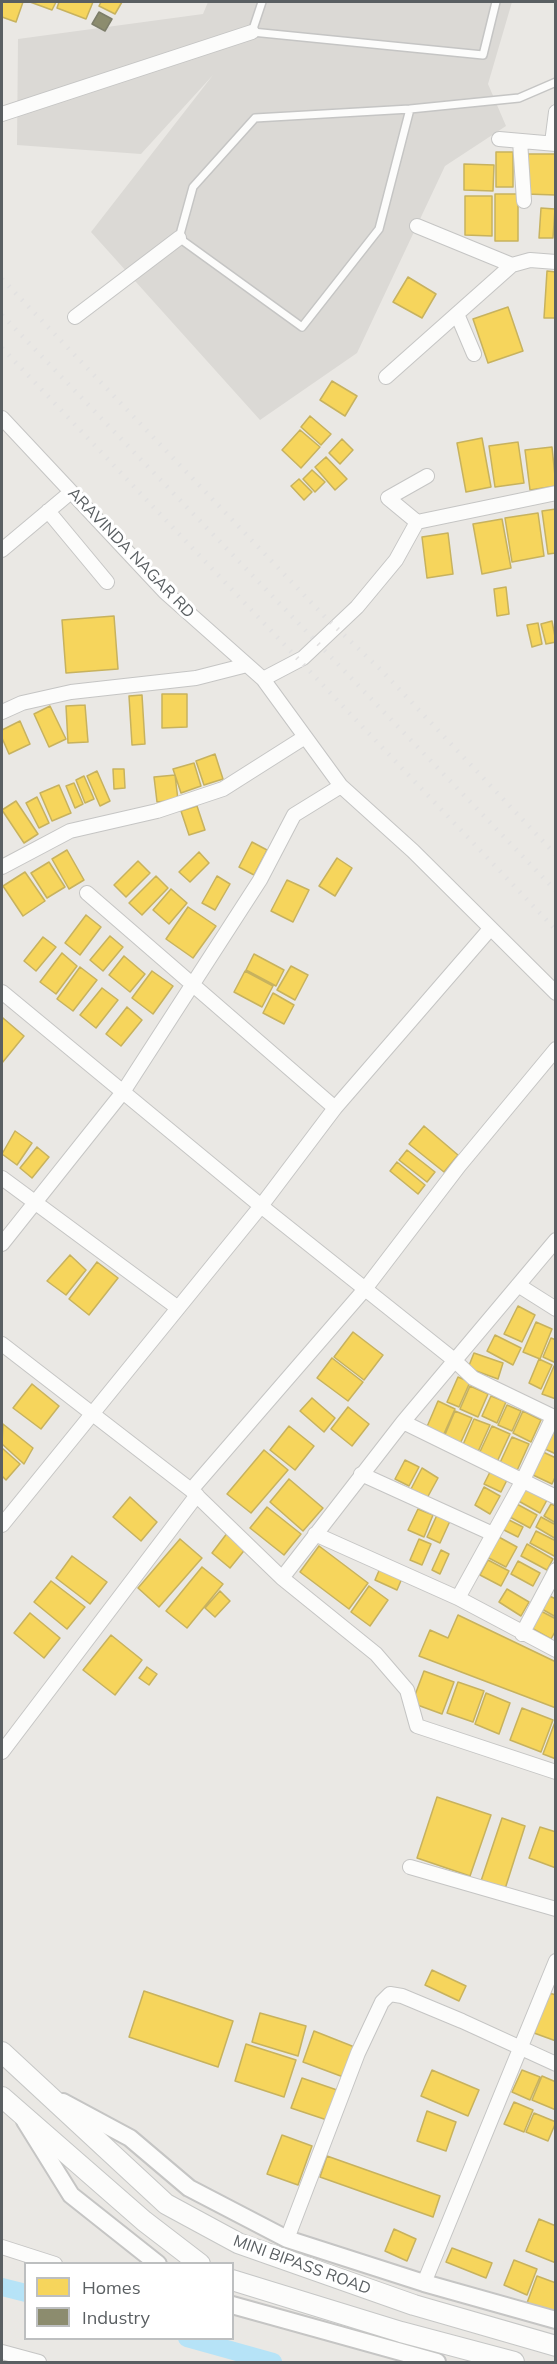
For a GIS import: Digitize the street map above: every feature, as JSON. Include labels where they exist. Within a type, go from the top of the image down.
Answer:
[{"type":"main road","name":"MINI BIPASS ROAD","points":[[2,2052],[166,2204],[238,2243],[414,2306],[555,2346]]},
{"type":"main road","points":[[2,2097],[144,2221],[197,2262]]},
{"type":"main road","points":[[234,2281],[401,2332],[514,2362]]},
{"type":"street","points":[[2,114],[252,32]]},
{"type":"street","points":[[555,112],[552,143],[555,144]]},
{"type":"street","points":[[499,139],[555,144]]},
{"type":"street","points":[[520,141],[524,201]]},
{"type":"street","points":[[417,226],[512,265]]},
{"type":"street","points":[[75,317],[179,238]]},
{"type":"street","points":[[386,377],[512,265],[530,260],[555,262]]},
{"type":"street","points":[[457,314],[474,354]]},
{"type":"street","name":"ARAVINDA NAGAR RD","points":[[2,418],[165,592],[263,679],[341,786],[413,851],[555,993]]},
{"type":"street","points":[[417,522],[388,498],[427,476]]},
{"type":"street","points":[[2,550],[71,492]]},
{"type":"street","points":[[263,679],[303,658],[357,607],[396,560],[417,522],[555,493]]},
{"type":"street","points":[[48,511],[107,582]]},
{"type":"street","points":[[2,712],[22,703],[71,692],[196,678],[247,665]]},
{"type":"street","points":[[2,867],[69,831],[157,811],[223,789],[305,737]]},
{"type":"street","points":[[2,1244],[123,1092],[260,880],[294,815],[341,786]]},
{"type":"street","points":[[87,893],[335,1108]]},
{"type":"street","points":[[2,1524],[261,1206],[335,1108],[490,929]]},
{"type":"street","points":[[2,992],[261,1206],[453,1359],[473,1378],[554,1418],[522,1482],[458,1598]]},
{"type":"street","points":[[2,1752],[194,1492],[364,1289],[459,1166],[555,1048]]},
{"type":"street","points":[[2,1178],[34,1204],[178,1308]]},
{"type":"street","points":[[282,1578],[453,1359],[555,1239]]},
{"type":"street","points":[[518,1285],[555,1309]]},
{"type":"street","points":[[2,1344],[91,1415],[194,1492],[282,1578],[376,1654],[407,1690],[417,1726],[555,1772]]},
{"type":"street","points":[[403,1422],[555,1497]]},
{"type":"street","points":[[361,1474],[493,1534]]},
{"type":"street","points":[[315,1534],[458,1598],[555,1650]]},
{"type":"street","points":[[522,1634],[555,1570]]},
{"type":"street","points":[[410,1867],[555,1909]]},
{"type":"street","points":[[423,2283],[555,1960]]},
{"type":"street","points":[[287,2239],[358,2053],[382,2002],[390,1994],[402,1996],[462,2021],[555,2064]]},
{"type":"street","points":[[46,2093],[130,2138],[189,2188],[287,2239],[423,2283],[555,2320]]},
{"type":"street","points":[[19,2113],[71,2195],[155,2262]]},
{"type":"street","points":[[2,2247],[49,2262]]},
{"type":"street","points":[[234,2306],[438,2362]]},
{"type":"street","points":[[2,2352],[30,2361]]},
{"type":"lane","points":[[262,2],[252,32],[483,55],[496,2]]},
{"type":"lane","points":[[410,109],[379,229],[302,327],[179,238],[194,187],[255,118],[410,109],[519,98],[555,82]]},
{"type":"shaded area","points":[[208,2],[512,2],[488,84],[506,126],[445,166],[357,353],[260,420],[91,232],[213,75],[141,154],[17,145],[18,39],[203,14]]},
{"type":"building: Homes","points":[[2,2],[23,2],[16,22],[2,17]]},
{"type":"building: Homes","points":[[30,2],[56,2],[52,10]]},
{"type":"building: Homes","points":[[59,2],[93,2],[86,19],[57,8]]},
{"type":"building: Homes","points":[[101,2],[122,2],[115,14],[99,6]]},
{"type":"building: Homes","points":[[496,152],[513,152],[513,187],[496,187]]},
{"type":"building: Homes","points":[[527,154],[556,154],[556,195],[526,194]]},
{"type":"building: Homes","points":[[464,164],[494,165],[493,191],[464,190]]},
{"type":"building: Homes","points":[[495,194],[518,194],[518,241],[495,241]]},
{"type":"building: Homes","points":[[465,196],[492,196],[492,236],[465,235]]},
{"type":"building: Homes","points":[[541,208],[555,209],[553,238],[539,238]]},
{"type":"building: Homes","points":[[547,271],[556,272],[556,318],[544,318]]},
{"type":"building: Homes","points":[[408,277],[436,294],[422,318],[393,302]]},
{"type":"building: Homes","points":[[508,307],[523,351],[488,363],[473,319]]},
{"type":"building: Homes","points":[[332,381],[357,396],[345,416],[320,400]]},
{"type":"building: Homes","points":[[310,416],[331,434],[321,445],[301,427]]},
{"type":"building: Homes","points":[[300,430],[320,447],[301,468],[282,450]]},
{"type":"building: Homes","points":[[482,438],[491,487],[466,492],[457,443]]},
{"type":"building: Homes","points":[[342,439],[353,450],[340,464],[329,453]]},
{"type":"building: Homes","points":[[518,442],[524,483],[495,487],[489,446]]},
{"type":"building: Homes","points":[[552,447],[556,486],[530,490],[525,450]]},
{"type":"building: Homes","points":[[326,457],[347,479],[335,490],[315,467]]},
{"type":"building: Homes","points":[[312,470],[325,482],[315,492],[303,479]]},
{"type":"building: Homes","points":[[299,479],[312,492],[304,500],[291,486]]},
{"type":"building: Homes","points":[[556,509],[556,553],[548,554],[542,511]]},
{"type":"building: Homes","points":[[538,513],[544,556],[512,562],[505,518]]},
{"type":"building: Homes","points":[[502,519],[511,568],[482,574],[473,524]]},
{"type":"building: Homes","points":[[448,533],[453,574],[427,578],[422,537]]},
{"type":"building: Homes","points":[[506,587],[509,614],[497,616],[494,589]]},
{"type":"building: Homes","points":[[114,616],[118,669],[66,673],[62,620]]},
{"type":"building: Homes","points":[[552,621],[556,642],[546,644],[541,624]]},
{"type":"building: Homes","points":[[538,623],[542,644],[532,647],[527,625]]},
{"type":"building: Homes","points":[[162,694],[187,694],[187,727],[162,728]]},
{"type":"building: Homes","points":[[142,695],[145,744],[132,745],[129,696]]},
{"type":"building: Homes","points":[[85,705],[88,742],[68,743],[66,706]]},
{"type":"building: Homes","points":[[50,706],[66,739],[49,747],[34,714]]},
{"type":"building: Homes","points":[[20,721],[30,744],[9,754],[2,738],[2,730]]},
{"type":"building: Homes","points":[[215,754],[223,779],[204,785],[196,761]]},
{"type":"building: Homes","points":[[194,763],[201,786],[181,793],[173,769]]},
{"type":"building: Homes","points":[[113,769],[124,769],[125,788],[114,789]]},
{"type":"building: Homes","points":[[97,771],[110,801],[100,806],[87,776]]},
{"type":"building: Homes","points":[[175,775],[178,800],[157,802],[154,777]]},
{"type":"building: Homes","points":[[84,776],[94,799],[85,803],[76,780]]},
{"type":"building: Homes","points":[[74,783],[83,804],[75,808],[66,786]]},
{"type":"building: Homes","points":[[59,785],[71,813],[52,821],[40,793]]},
{"type":"building: Homes","points":[[37,797],[49,823],[39,828],[26,803]]},
{"type":"building: Homes","points":[[16,801],[38,834],[24,843],[2,810]]},
{"type":"building: Homes","points":[[197,806],[205,830],[189,835],[181,811]]},
{"type":"building: Homes","points":[[252,842],[267,850],[254,875],[239,867]]},
{"type":"building: Homes","points":[[67,850],[84,880],[69,889],[52,859]]},
{"type":"building: Homes","points":[[199,852],[209,863],[190,882],[179,872]]},
{"type":"building: Homes","points":[[337,858],[352,868],[335,896],[319,886]]},
{"type":"building: Homes","points":[[138,861],[150,873],[126,897],[114,885]]},
{"type":"building: Homes","points":[[49,862],[65,887],[47,898],[31,873]]},
{"type":"building: Homes","points":[[25,872],[45,901],[23,916],[3,886]]},
{"type":"building: Homes","points":[[156,876],[168,888],[142,915],[129,903]]},
{"type":"building: Homes","points":[[217,876],[230,884],[215,910],[202,903]]},
{"type":"building: Homes","points":[[287,880],[309,890],[293,922],[271,911]]},
{"type":"building: Homes","points":[[171,889],[187,903],[169,924],[153,910]]},
{"type":"building: Homes","points":[[188,907],[216,926],[193,958],[166,939]]},
{"type":"building: Homes","points":[[86,915],[101,927],[80,955],[65,943]]},
{"type":"building: Homes","points":[[110,936],[123,947],[103,971],[90,960]]},
{"type":"building: Homes","points":[[43,937],[56,947],[36,971],[24,961]]},
{"type":"building: Homes","points":[[62,953],[77,966],[56,994],[40,982]]},
{"type":"building: Homes","points":[[254,954],[284,970],[276,986],[246,970]]},
{"type":"building: Homes","points":[[124,956],[145,974],[130,992],[109,975]]},
{"type":"building: Homes","points":[[291,966],[308,975],[295,1000],[277,990]]},
{"type":"building: Homes","points":[[80,967],[97,980],[73,1011],[57,999]]},
{"type":"building: Homes","points":[[152,971],[173,986],[153,1014],[132,998]]},
{"type":"building: Homes","points":[[245,971],[273,986],[262,1007],[234,992]]},
{"type":"building: Homes","points":[[102,988],[118,1000],[96,1028],[80,1015]]},
{"type":"building: Homes","points":[[273,993],[294,1005],[284,1024],[263,1013]]},
{"type":"building: Homes","points":[[127,1007],[142,1020],[121,1046],[106,1034]]},
{"type":"building: Homes","points":[[3,1018],[24,1036],[2,1063],[2,1020]]},
{"type":"building: Homes","points":[[424,1126],[458,1155],[444,1172],[409,1144]]},
{"type":"building: Homes","points":[[15,1131],[32,1143],[17,1165],[2,1154]]},
{"type":"building: Homes","points":[[37,1147],[49,1157],[32,1178],[20,1168]]},
{"type":"building: Homes","points":[[407,1150],[435,1172],[427,1182],[399,1160]]},
{"type":"building: Homes","points":[[397,1162],[425,1185],[418,1194],[390,1171]]},
{"type":"building: Homes","points":[[70,1255],[86,1270],[66,1295],[47,1281]]},
{"type":"building: Homes","points":[[97,1262],[118,1278],[89,1315],[69,1299]]},
{"type":"building: Homes","points":[[518,1306],[535,1315],[522,1342],[504,1334]]},
{"type":"building: Homes","points":[[536,1322],[552,1329],[540,1359],[523,1352]]},
{"type":"building: Homes","points":[[353,1332],[383,1355],[364,1380],[334,1357]]},
{"type":"building: Homes","points":[[495,1335],[521,1348],[513,1365],[487,1351]]},
{"type":"building: Homes","points":[[551,1338],[556,1340],[556,1363],[543,1357]]},
{"type":"building: Homes","points":[[474,1353],[503,1363],[498,1379],[468,1368]]},
{"type":"building: Homes","points":[[332,1358],[363,1382],[348,1401],[317,1378]]},
{"type":"building: Homes","points":[[539,1359],[552,1365],[541,1389],[529,1383]]},
{"type":"building: Homes","points":[[556,1366],[556,1399],[542,1394]]},
{"type":"building: Homes","points":[[458,1377],[470,1382],[459,1407],[447,1402]]},
{"type":"building: Homes","points":[[32,1384],[59,1406],[41,1429],[13,1408]]},
{"type":"building: Homes","points":[[470,1386],[488,1394],[478,1417],[460,1409]]},
{"type":"building: Homes","points":[[491,1396],[506,1402],[497,1423],[482,1416]]},
{"type":"building: Homes","points":[[312,1398],[335,1418],[324,1432],[300,1411]]},
{"type":"building: Homes","points":[[438,1401],[455,1409],[443,1436],[426,1429]]},
{"type":"building: Homes","points":[[507,1405],[521,1411],[512,1431],[498,1425]]},
{"type":"building: Homes","points":[[348,1407],[369,1424],[352,1446],[331,1429]]},
{"type":"building: Homes","points":[[455,1411],[472,1418],[460,1444],[444,1437]]},
{"type":"building: Homes","points":[[523,1411],[541,1420],[531,1442],[513,1433]]},
{"type":"building: Homes","points":[[474,1419],[490,1425],[477,1454],[462,1447]]},
{"type":"building: Homes","points":[[3,1424],[33,1448],[24,1464],[2,1444]]},
{"type":"building: Homes","points":[[289,1426],[314,1446],[295,1470],[270,1450]]},
{"type":"building: Homes","points":[[492,1426],[510,1434],[496,1464],[478,1456]]},
{"type":"building: Homes","points":[[554,1429],[556,1430],[556,1454],[545,1449]]},
{"type":"building: Homes","points":[[512,1437],[529,1444],[515,1475],[498,1467]]},
{"type":"building: Homes","points":[[2,1448],[20,1464],[6,1480],[2,1476]]},
{"type":"building: Homes","points":[[264,1450],[288,1470],[251,1513],[227,1494]]},
{"type":"building: Homes","points":[[543,1452],[556,1458],[556,1475],[552,1484],[533,1475]]},
{"type":"building: Homes","points":[[405,1460],[419,1467],[409,1486],[395,1479]]},
{"type":"building: Homes","points":[[422,1468],[438,1478],[426,1500],[410,1491]]},
{"type":"building: Homes","points":[[491,1470],[508,1478],[501,1492],[484,1484]]},
{"type":"building: Homes","points":[[289,1479],[323,1508],[303,1531],[270,1502]]},
{"type":"building: Homes","points":[[522,1486],[547,1500],[540,1513],[515,1499]]},
{"type":"building: Homes","points":[[484,1487],[500,1496],[490,1514],[475,1505]]},
{"type":"building: Homes","points":[[130,1497],[157,1522],[141,1541],[113,1517]]},
{"type":"building: Homes","points":[[515,1503],[537,1515],[530,1528],[508,1516]]},
{"type":"building: Homes","points":[[551,1504],[556,1506],[556,1523],[544,1516]]},
{"type":"building: Homes","points":[[267,1507],[301,1534],[284,1555],[250,1528]]},
{"type":"building: Homes","points":[[418,1509],[433,1515],[424,1537],[408,1530]]},
{"type":"building: Homes","points":[[437,1515],[450,1521],[440,1543],[427,1537]]},
{"type":"building: Homes","points":[[541,1517],[556,1525],[556,1539],[536,1527]]},
{"type":"building: Homes","points":[[507,1519],[523,1527],[518,1537],[502,1529]]},
{"type":"building: Homes","points":[[536,1531],[556,1541],[556,1557],[530,1543]]},
{"type":"building: Homes","points":[[228,1532],[247,1547],[230,1568],[212,1553]]},
{"type":"building: Homes","points":[[497,1536],[517,1547],[506,1567],[485,1556]]},
{"type":"building: Homes","points":[[180,1539],[202,1558],[159,1607],[138,1588]]},
{"type":"building: Homes","points":[[419,1539],[431,1544],[422,1565],[410,1560]]},
{"type":"building: Homes","points":[[527,1544],[553,1559],[547,1570],[521,1556]]},
{"type":"building: Homes","points":[[319,1546],[368,1583],[349,1609],[300,1572]]},
{"type":"building: Homes","points":[[441,1550],[449,1554],[440,1574],[432,1570]]},
{"type":"building: Homes","points":[[72,1556],[107,1582],[90,1604],[56,1578]]},
{"type":"building: Homes","points":[[488,1560],[509,1571],[501,1586],[480,1575]]},
{"type":"building: Homes","points":[[518,1561],[540,1573],[533,1586],[511,1574]]},
{"type":"building: Homes","points":[[381,1566],[403,1576],[397,1590],[375,1580]]},
{"type":"building: Homes","points":[[202,1567],[223,1584],[187,1628],[166,1611]]},
{"type":"building: Homes","points":[[51,1581],[85,1607],[67,1629],[34,1602]]},
{"type":"building: Homes","points":[[369,1586],[388,1600],[370,1626],[351,1612]]},
{"type":"building: Homes","points":[[507,1589],[529,1602],[521,1616],[499,1602]]},
{"type":"building: Homes","points":[[220,1591],[230,1601],[215,1617],[205,1608]]},
{"type":"building: Homes","points":[[547,1595],[556,1599],[556,1617],[540,1608]]},
{"type":"building: Homes","points":[[537,1609],[556,1619],[556,1630],[551,1639],[528,1626]]},
{"type":"building: Homes","points":[[30,1613],[60,1638],[44,1658],[14,1633]]},
{"type":"building: Homes","points":[[458,1615],[556,1662],[556,1708],[419,1656],[430,1630],[448,1638]]},
{"type":"building: Homes","points":[[111,1635],[142,1660],[115,1695],[83,1670]]},
{"type":"building: Homes","points":[[147,1667],[157,1674],[149,1685],[139,1678]]},
{"type":"building: Homes","points":[[424,1671],[454,1682],[442,1714],[412,1703]]},
{"type":"building: Homes","points":[[458,1682],[484,1691],[473,1722],[447,1713]]},
{"type":"building: Homes","points":[[486,1693],[510,1703],[499,1734],[475,1724]]},
{"type":"building: Homes","points":[[522,1708],[553,1720],[541,1752],[510,1740]]},
{"type":"building: Homes","points":[[556,1722],[556,1759],[543,1754]]},
{"type":"building: Homes","points":[[437,1797],[491,1815],[470,1876],[417,1858]]},
{"type":"building: Homes","points":[[502,1818],[525,1826],[505,1889],[481,1881]]},
{"type":"building: Homes","points":[[540,1827],[556,1832],[556,1868],[529,1858]]},
{"type":"building: Homes","points":[[432,1970],[466,1986],[459,2001],[425,1985]]},
{"type":"building: Homes","points":[[144,1991],[233,2021],[218,2067],[129,2037]]},
{"type":"building: Homes","points":[[549,1993],[556,1995],[556,2041],[534,2033]]},
{"type":"building: Homes","points":[[260,2013],[306,2026],[298,2056],[252,2042]]},
{"type":"building: Homes","points":[[314,2031],[357,2048],[346,2078],[303,2062]]},
{"type":"building: Homes","points":[[246,2044],[296,2060],[284,2097],[235,2081]]},
{"type":"building: Homes","points":[[432,2070],[479,2090],[468,2116],[421,2096]]},
{"type":"building: Homes","points":[[522,2070],[540,2077],[530,2100],[512,2092]]},
{"type":"building: Homes","points":[[542,2076],[556,2082],[556,2110],[532,2100]]},
{"type":"building: Homes","points":[[302,2078],[337,2090],[327,2120],[291,2108]]},
{"type":"building: Homes","points":[[514,2102],[533,2110],[524,2132],[504,2124]]},
{"type":"building: Homes","points":[[427,2111],[456,2122],[446,2151],[417,2141]]},
{"type":"building: Homes","points":[[534,2113],[556,2122],[548,2141],[526,2132]]},
{"type":"building: Homes","points":[[282,2135],[312,2146],[298,2185],[267,2174]]},
{"type":"building: Homes","points":[[327,2156],[440,2196],[433,2217],[320,2177]]},
{"type":"building: Homes","points":[[539,2219],[556,2226],[556,2263],[526,2251]]},
{"type":"building: Homes","points":[[394,2229],[416,2239],[407,2261],[385,2251]]},
{"type":"building: Homes","points":[[452,2248],[492,2263],[486,2278],[446,2262]]},
{"type":"building: Homes","points":[[514,2260],[537,2269],[527,2295],[504,2285]]},
{"type":"building: Homes","points":[[537,2276],[556,2283],[556,2314],[527,2303]]},
{"type":"building: Industry","points":[[99,12],[112,19],[105,31],[92,24]]},
{"type":"waterway","points":[[2,2287],[24,2292]]},
{"type":"waterway","points":[[194,2340],[273,2362]]},
{"type":"railway","points":[[2,279],[325,617],[383,672],[556,855]]},
{"type":"railway","points":[[2,315],[556,891]]},
{"type":"railway","points":[[2,348],[556,930]]}]
